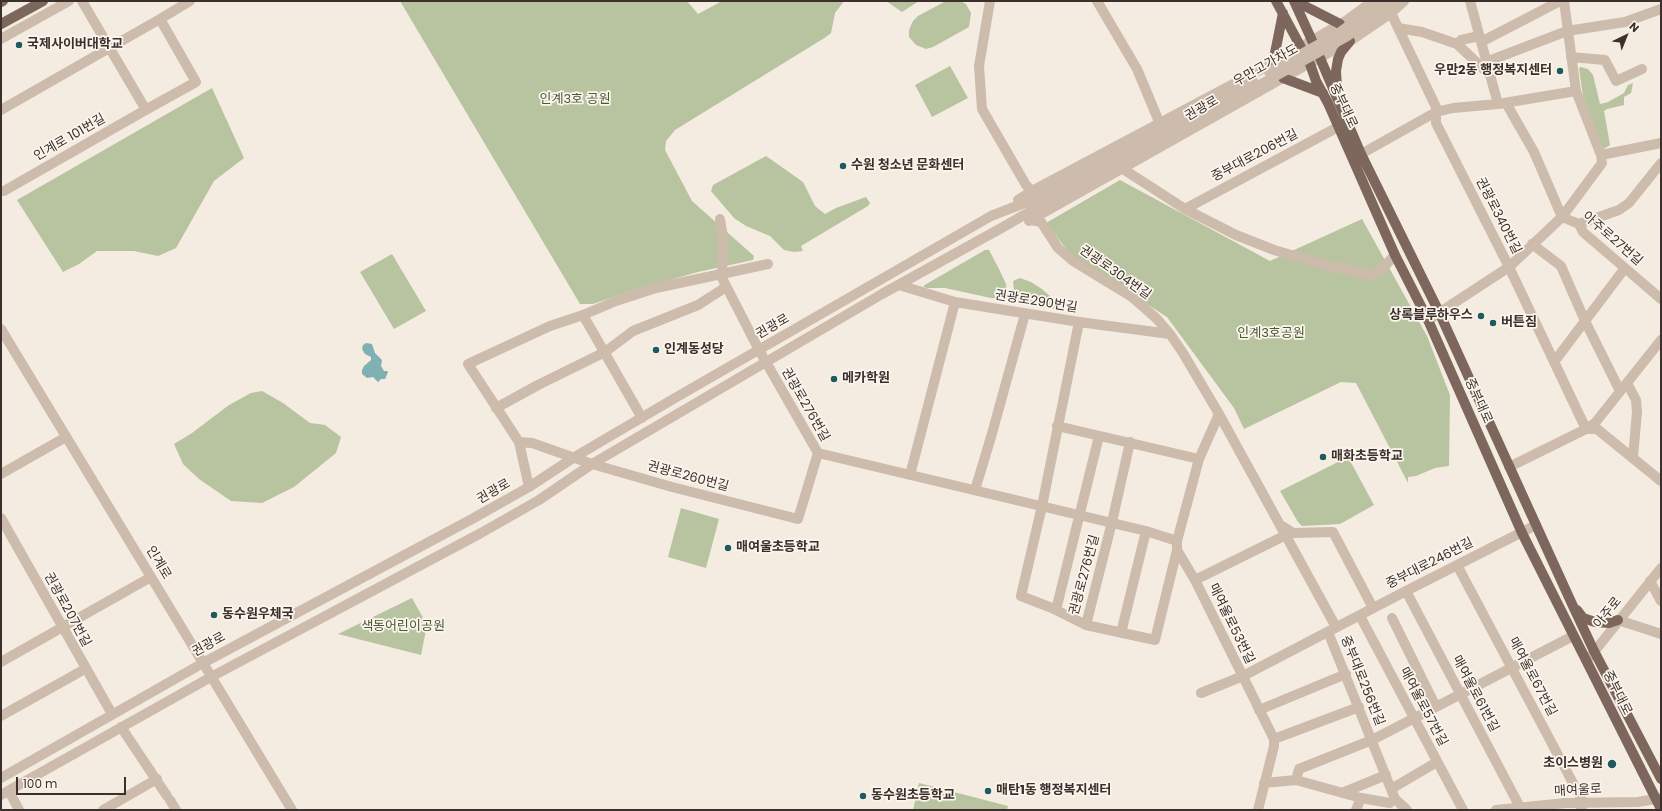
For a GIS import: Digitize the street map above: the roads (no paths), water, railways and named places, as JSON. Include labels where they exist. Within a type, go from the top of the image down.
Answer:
[{"type":"main road","points":[[5,22],[42,1]]},
{"type":"main road","name":"중부대로","points":[[1276,1],[1310,64],[1316,81],[1323,93],[1395,255],[1428,320],[1522,533],[1572,636],[1658,798],[1661,809]]},
{"type":"main road","points":[[1294,1],[1340,24]]},
{"type":"main road","name":"중부대로","points":[[1294,1],[1312,39],[1361,154],[1439,312],[1594,651],[1658,769],[1661,779]]},
{"type":"main road","points":[[1274,63],[1283,13]]},
{"type":"main road","points":[[1337,97],[1336,71],[1338,59],[1341,52],[1350,42]]},
{"type":"main road","points":[[1283,78],[1323,93]]},
{"type":"main road","points":[[1572,604],[1583,618],[1595,622],[1609,623],[1618,620]]},
{"type":"street","points":[[1,39],[69,1]]},
{"type":"street","points":[[82,1],[147,109]]},
{"type":"street","points":[[1,110],[190,1]]},
{"type":"street","points":[[990,1],[979,66],[982,109],[1026,185],[1032,191]]},
{"type":"street","points":[[1097,1],[1136,70],[1160,124]]},
{"type":"street","name":"권광로","points":[[1,778],[203,663],[529,487],[572,458],[993,216],[1032,191],[1274,63],[1300,46],[1340,24],[1373,1]]},
{"type":"street","name":"우만고가차도","points":[[1059,189],[1339,33],[1382,1]]},
{"type":"street","name":"우만고가차도","points":[[1059,189],[1144,149],[1346,37],[1375,17],[1394,1]]},
{"type":"street","name":"권광로","points":[[1005,226],[1031,220],[1283,78],[1350,42],[1391,13],[1404,1]]},
{"type":"street","points":[[1470,1],[1486,62],[1502,103],[1534,152],[1562,217]]},
{"type":"street","points":[[1457,44],[1461,40],[1480,39],[1560,1]]},
{"type":"street","points":[[1428,320],[1509,267],[1562,217],[1602,163],[1601,155],[1576,91],[1564,1]]},
{"type":"street","points":[[1660,1],[1661,5]]},
{"type":"street","points":[[1486,62],[1567,31],[1625,22],[1661,9]]},
{"type":"street","name":"권광로340번길","points":[[1391,13],[1436,107],[1436,123],[1509,267],[1586,429]]},
{"type":"street","name":"인계로 101번길","points":[[2,190],[196,82],[160,19]]},
{"type":"street","points":[[5,22],[14,32]]},
{"type":"street","points":[[1398,28],[1422,32],[1457,44],[1490,74]]},
{"type":"street","points":[[1571,57],[1605,60],[1616,81],[1642,69]]},
{"type":"street","points":[[1361,154],[1436,112],[1453,108],[1502,103],[1576,91]]},
{"type":"street","name":"중부대로206번길","points":[[1185,209],[1338,127]]},
{"type":"street","points":[[1601,155],[1661,143]]},
{"type":"street","points":[[1579,224],[1619,210],[1629,203],[1661,163]]},
{"type":"street","points":[[1123,169],[1185,209],[1248,240],[1274,250],[1350,271],[1371,275],[1375,274],[1395,255]]},
{"type":"street","name":"권광로","points":[[993,216],[1059,189]]},
{"type":"street","name":"권광로","points":[[211,677],[482,533],[539,500],[592,464],[899,284],[1005,226],[1059,189]]},
{"type":"street","name":"아주로27번길","points":[[1562,217],[1579,224],[1583,232],[1661,299]]},
{"type":"street","points":[[720,219],[723,237],[721,274]]},
{"type":"street","name":"권광로304번길","points":[[1031,220],[1041,222],[1058,248],[1073,261],[1132,298],[1157,319],[1170,334],[1219,414],[1283,531]]},
{"type":"street","points":[[1532,244],[1561,266],[1585,321],[1624,387],[1636,400],[1637,412],[1633,457]]},
{"type":"street","points":[[529,487],[518,442],[468,364],[550,326],[643,292],[768,264]]},
{"type":"street","points":[[1554,362],[1625,268]]},
{"type":"street","name":"권광로276번길","points":[[721,274],[726,287],[766,363],[818,453],[1146,530],[1177,546]]},
{"type":"street","name":"권광로290번길","points":[[899,284],[955,302],[1025,314],[1170,334]]},
{"type":"street","points":[[496,408],[538,385],[605,352],[633,331],[698,305],[726,287]]},
{"type":"street","points":[[910,475],[955,302]]},
{"type":"street","points":[[975,490],[1025,314]]},
{"type":"street","points":[[583,315],[642,418]]},
{"type":"street","name":"권광로276번길","points":[[1080,322],[1057,426],[1042,506],[1021,596],[1056,610],[1086,625],[1112,522],[1130,442]]},
{"type":"street","name":"인계로","points":[[1,329],[292,810]]},
{"type":"street","points":[[1509,467],[1586,429],[1595,423],[1661,340]]},
{"type":"street","points":[[1086,625],[1154,640],[1199,459],[1219,414]]},
{"type":"street","points":[[1057,426],[1199,459]]},
{"type":"street","points":[[1586,429],[1597,429],[1661,481]]},
{"type":"street","name":"권광로276번길","points":[[1056,610],[1099,436]]},
{"type":"street","points":[[1,474],[66,437]]},
{"type":"street","name":"권광로260번길","points":[[518,442],[539,445],[555,450],[572,458],[672,487],[798,519],[818,453]]},
{"type":"street","name":"권광로207번길","points":[[1,518],[85,669],[112,714]]},
{"type":"street","name":"중부대로246번길","points":[[1201,693],[1243,676],[1360,616],[1372,608],[1536,525]]},
{"type":"street","points":[[1121,633],[1146,530]]},
{"type":"street","points":[[1283,531],[1332,630]]},
{"type":"street","points":[[1195,580],[1283,531],[1293,533],[1334,532],[1372,608]]},
{"type":"street","name":"매여울로53번길","points":[[1177,546],[1274,739]]},
{"type":"street","name":"매여울로67번길","points":[[1457,565],[1512,667],[1582,806]]},
{"type":"street","name":"아주로","points":[[1586,661],[1661,568]]},
{"type":"street","points":[[1,662],[151,576]]},
{"type":"street","points":[[1650,581],[1661,601]]},
{"type":"street","name":"매여울로61번길","points":[[1406,591],[1521,809]]},
{"type":"street","name":"매여울로57번길","points":[[1360,616],[1463,810]]},
{"type":"street","points":[[1392,618],[1436,707]]},
{"type":"street","points":[[1618,620],[1661,634]]},
{"type":"street","name":"중부대로256번길","points":[[1332,630],[1346,674],[1391,789],[1390,804]]},
{"type":"street","name":"중부대로256번길","points":[[1296,780],[1299,769],[1372,740],[1572,636]]},
{"type":"street","points":[[1,716],[85,669]]},
{"type":"street","points":[[1260,710],[1346,674]]},
{"type":"street","points":[[19,810],[5,793],[211,677]]},
{"type":"street","points":[[1258,810],[1274,746],[1274,739],[1359,707]]},
{"type":"street","points":[[121,727],[157,779],[176,810]]},
{"type":"street","points":[[1391,789],[1437,762]]},
{"type":"street","points":[[1342,793],[1386,775]]},
{"type":"street","points":[[103,810],[157,779]]},
{"type":"street","points":[[1264,783],[1296,780],[1361,798],[1390,804],[1407,810]]},
{"type":"street","points":[[1356,810],[1361,798]]},
{"type":"street","name":"매여울로","points":[[1496,810],[1614,806],[1658,798]]},
{"type":"water","points":[[366,343],[372,344],[375,353],[382,360],[381,366],[384,371],[388,372],[385,379],[381,379],[378,382],[373,377],[367,378],[362,374],[364,366],[371,360],[371,357],[365,354],[362,349],[363,345]]},
{"type":"place","name":"국제사이버대학교","points":[[19,45]]},
{"type":"place","name":"우만2동 행정복지센터","points":[[1560,71]]},
{"type":"place","name":"수원 청소년 문화센터","points":[[843,166]]},
{"type":"place","name":"상록블루하우스","points":[[1481,316]]},
{"type":"place","name":"버튼짐","points":[[1493,323]]},
{"type":"place","name":"인계동성당","points":[[656,350]]},
{"type":"place","name":"메카학원","points":[[834,379]]},
{"type":"place","name":"매화초등학교","points":[[1323,457]]},
{"type":"place","name":"매여울초등학교","points":[[728,548]]},
{"type":"place","name":"동수원우체국","points":[[214,615]]},
{"type":"place","name":"초이스병원","points":[[1612,764]]},
{"type":"place","name":"매탄1동 행정복지센터","points":[[988,791]]},
{"type":"place","name":"동수원초등학교","points":[[863,796]]},
{"type":"park label","name":"인계3호 공원","points":[[575,100]]},
{"type":"park label","name":"인계3호공원","points":[[1271,334]]},
{"type":"park label","name":"색동어린이공원","points":[[403,627]]}]
